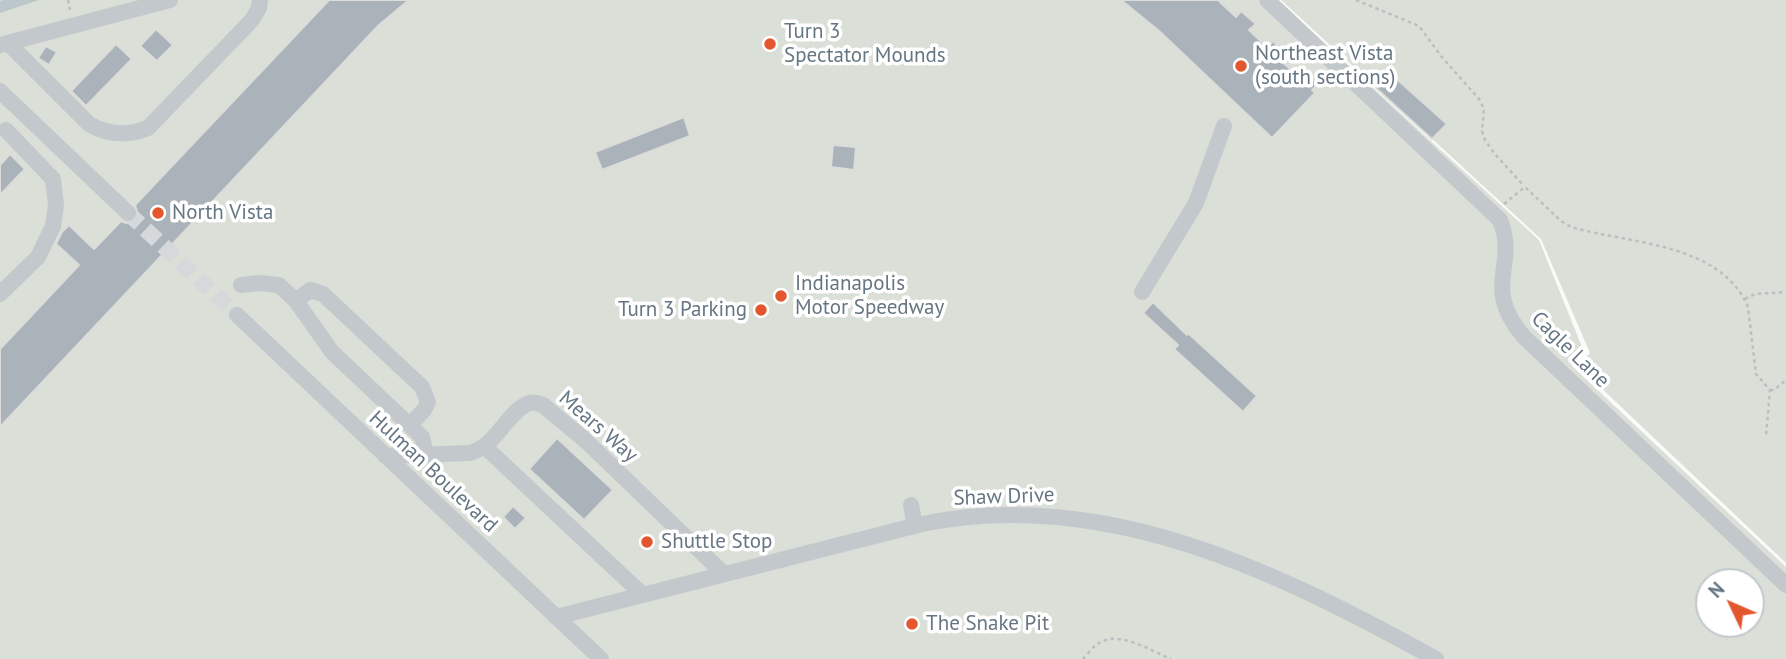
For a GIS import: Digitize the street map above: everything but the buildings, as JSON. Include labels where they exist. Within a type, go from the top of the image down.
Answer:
[{"type":"street","points":[[4,44],[170,0]]},
{"type":"street","points":[[4,44],[89,124],[100,131],[120,134],[138,132],[148,128],[252,20],[260,0]]},
{"type":"street","name":"Cagle Lane","points":[[1267,0],[1500,220],[1506,248],[1501,281],[1502,298],[1510,320],[1534,346],[1786,585]]},
{"type":"street","points":[[0,91],[128,213]]},
{"type":"street","points":[[1142,292],[1196,203],[1224,126]]},
{"type":"street","points":[[3,128],[73,160]]},
{"type":"street","points":[[0,294],[38,257],[52,226],[56,205],[53,178],[3,128]]},
{"type":"street","points":[[241,285],[279,285],[296,301],[332,352],[422,437],[426,454]]},
{"type":"street","points":[[296,301],[310,290],[323,294],[422,387],[428,402],[410,425]]},
{"type":"street","name":"Hulman Boulevard","points":[[237,315],[601,659]]},
{"type":"street","name":"Mears Way","points":[[484,446],[523,406],[529,403],[543,405],[586,441],[723,573]]},
{"type":"street","points":[[385,456],[470,453],[484,446],[643,595]]},
{"type":"street","points":[[911,505],[915,526]]},
{"type":"street","name":"Shaw Drive","points":[[556,617],[915,526],[965,517],[1010,514],[1072,517],[1157,536],[1257,568],[1300,587],[1436,659]]},
{"type":"path","points":[[68,0],[70,10]]},
{"type":"path","points":[[1356,0],[1419,26],[1479,99],[1484,109],[1482,131],[1493,153],[1561,222],[1571,227],[1664,246],[1703,261],[1725,277],[1744,299],[1752,327],[1756,374],[1770,390],[1766,436]]},
{"type":"path","points":[[1493,212],[1525,187]]},
{"type":"path","points":[[1744,299],[1755,294],[1786,292]]},
{"type":"path","points":[[1770,390],[1774,390],[1786,380]]},
{"type":"path","points":[[1083,659],[1098,643],[1108,639],[1131,642],[1171,659]]},
{"type":"shaded area","name":"Indianapolis Motor Speedway","points":[[0,0],[1277,0],[1539,240],[1584,352],[1572,366],[1786,567],[1786,659],[0,659]]},
{"type":"shaded area","points":[[39,0],[0,13],[0,1]]},
{"type":"shaded area","points":[[1281,0],[1786,0],[1786,563],[1578,366],[1590,353],[1541,239]]},
{"type":"tunnel","points":[[128,213],[237,315]]},
{"type":"place","name":"Turn 3 Spectator Mounds","points":[[770,44]]},
{"type":"place","name":"Northeast Vista (south sections)","points":[[1241,66]]},
{"type":"place","name":"North Vista","points":[[158,213]]},
{"type":"place","name":"Indianapolis Motor Speedway","points":[[781,296]]},
{"type":"place","name":"Turn 3 Parking","points":[[761,310]]},
{"type":"place","name":"Shuttle Stop","points":[[647,542]]},
{"type":"place","name":"The Snake Pit","points":[[912,624]]}]
